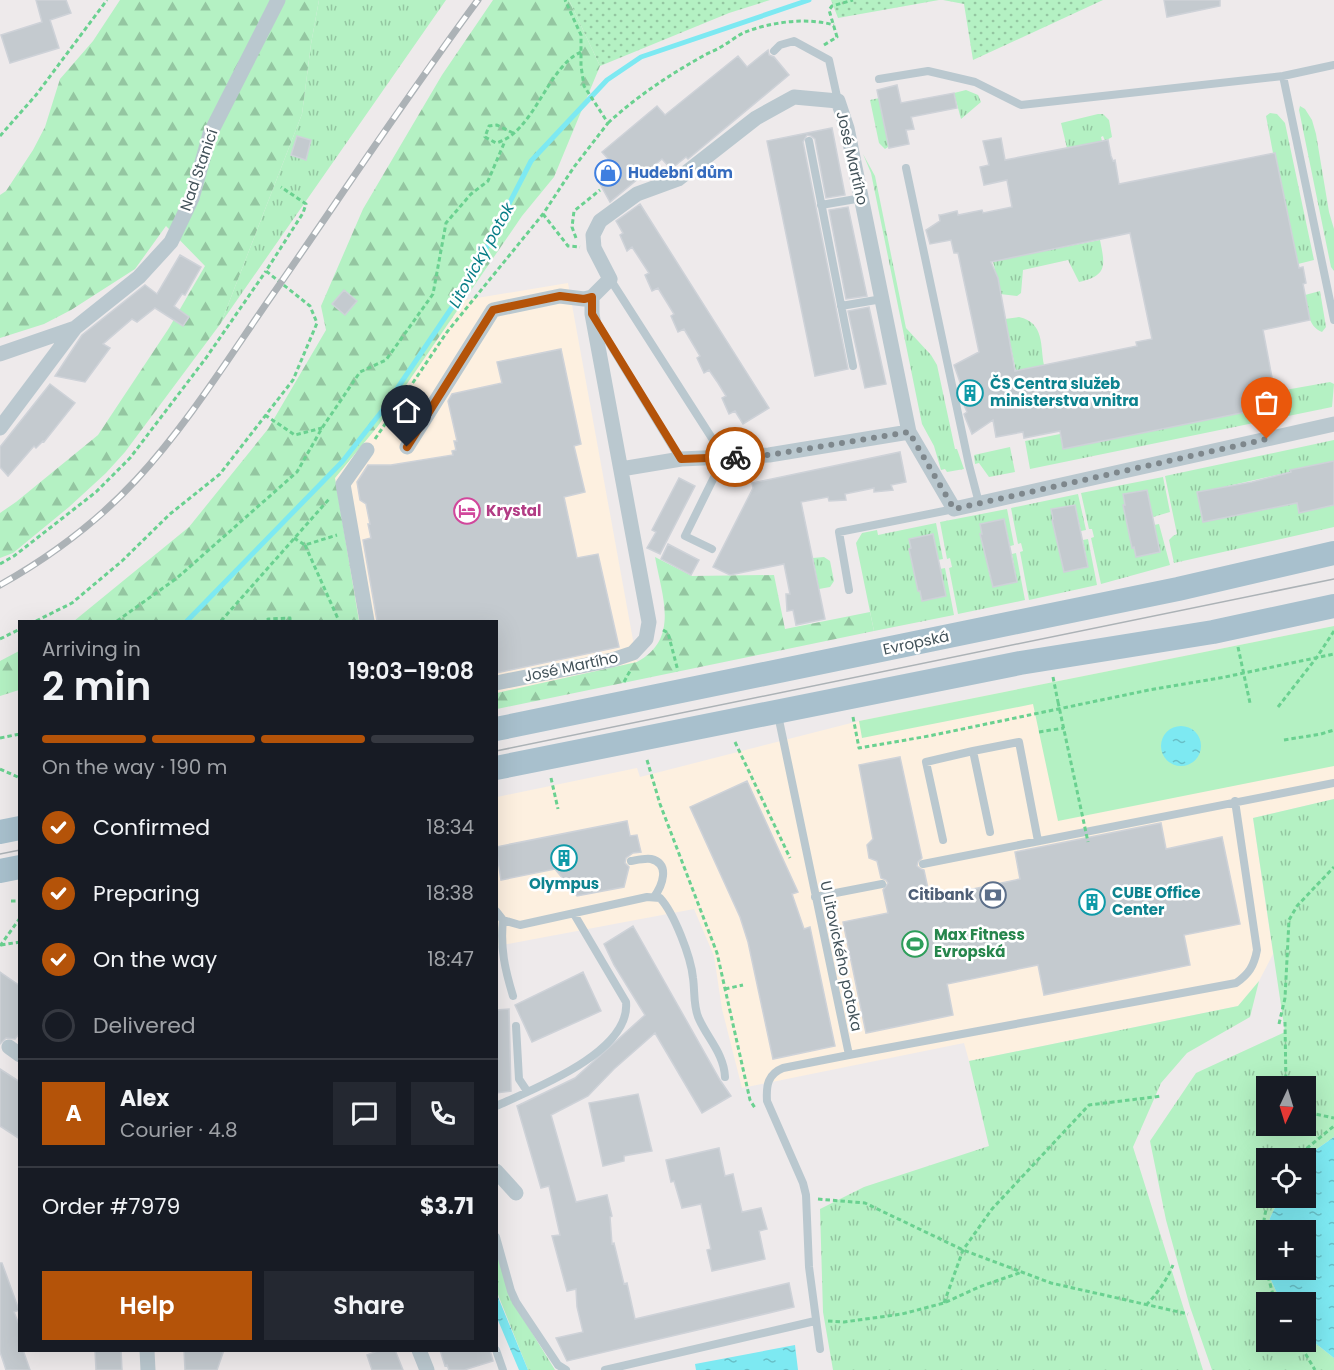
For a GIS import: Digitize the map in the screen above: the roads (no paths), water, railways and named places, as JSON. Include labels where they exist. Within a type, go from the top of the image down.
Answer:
[{"type":"main road","name":"Evropská","points":[[498,729],[1178,589],[1334,553]]},
{"type":"main road","points":[[498,768],[1020,663],[1213,632],[1334,606]]},
{"type":"main road","points":[[0,832],[18,828]]},
{"type":"main road","points":[[0,871],[18,867]]},
{"type":"street","name":"Nad Stanicí","points":[[0,428],[75,328],[139,277],[171,242],[192,198],[210,134],[278,0]]},
{"type":"street","name":"José Martího","points":[[610,279],[594,249],[593,235],[600,221],[637,194],[678,179],[756,118],[794,97],[838,101],[848,128],[909,432],[954,509]]},
{"type":"street","points":[[407,447],[493,310],[560,296],[584,299],[592,297],[610,279]]},
{"type":"street","points":[[592,297],[592,314],[621,469],[681,459],[769,455],[909,432]]},
{"type":"street","points":[[0,354],[75,328]]},
{"type":"street","points":[[954,509],[1334,424]]},
{"type":"street","points":[[367,450],[343,484],[367,620]]},
{"type":"street","name":"José Martího","points":[[498,683],[612,660],[633,653],[646,639],[649,622],[621,469]]},
{"type":"street","points":[[498,1173],[516,1193]]},
{"type":"street","points":[[147,1352],[148,1370]]},
{"type":"street","points":[[420,1352],[427,1370]]},
{"type":"lane","points":[[774,51],[780,45],[794,40],[829,60],[838,101]]},
{"type":"lane","points":[[879,80],[928,71],[975,82],[1021,105],[1283,76],[1334,65]]},
{"type":"lane","points":[[1283,76],[1334,320]]},
{"type":"lane","points":[[809,141],[853,366]]},
{"type":"lane","points":[[906,168],[979,503]]},
{"type":"lane","points":[[821,205],[862,198]]},
{"type":"lane","points":[[610,279],[724,457],[686,536],[712,549]]},
{"type":"lane","points":[[841,306],[882,299]]},
{"type":"lane","points":[[592,314],[681,459]]},
{"type":"lane","points":[[849,590],[839,532],[954,509]]},
{"type":"lane","name":"U Litovického potoka","points":[[777,710],[849,1055],[775,1071],[769,1078],[766,1089],[767,1101],[806,1195],[809,1267],[815,1321]]},
{"type":"lane","points":[[943,840],[926,762],[1019,742],[1038,841]]},
{"type":"lane","points":[[973,751],[990,832]]},
{"type":"lane","points":[[923,864],[1334,783]]},
{"type":"lane","points":[[849,1055],[1236,983],[1248,974],[1257,950],[1235,801]]},
{"type":"lane","points":[[631,861],[648,859],[656,861],[662,867],[662,886],[654,897]]},
{"type":"lane","points":[[815,897],[882,884]]},
{"type":"lane","points":[[498,914],[503,920],[520,925],[654,897],[660,898],[667,906],[690,961],[698,1018],[717,1049],[725,1068],[725,1077]]},
{"type":"lane","points":[[498,1105],[563,1076],[610,1042],[621,1026],[627,1011],[626,1002],[574,914]]},
{"type":"lane","points":[[503,920],[501,940],[503,964],[513,996]]},
{"type":"lane","points":[[516,1026],[519,1079],[527,1091]]},
{"type":"lane","points":[[498,1244],[516,1302],[558,1365],[566,1370]]},
{"type":"lane","points":[[605,1370],[815,1321],[820,1349]]},
{"type":"lane","points":[[497,1352],[503,1370]]},
{"type":"water","points":[[1181,726],[1189,727],[1195,732],[1200,738],[1200,754],[1195,760],[1189,765],[1181,766],[1173,765],[1167,760],[1162,754],[1161,746],[1162,738],[1167,732],[1173,727]]},
{"type":"water","points":[[1334,1137],[1334,1358],[1316,1344],[1316,1292],[1276,1292],[1271,1280],[1316,1280],[1316,1220],[1270,1220],[1275,1208],[1316,1208],[1316,1150]]},
{"type":"water","points":[[498,1297],[528,1370],[519,1370],[498,1320]]},
{"type":"water","points":[[795,1345],[798,1370],[696,1370],[695,1364]]},
{"type":"waterway","name":"Litovický potok","points":[[188,620],[342,462],[382,411],[469,282],[531,161],[607,80],[641,57],[809,0]]},
{"type":"tram line","points":[[498,751],[1334,579]]},
{"type":"tram line","points":[[0,854],[18,850]]},
{"type":"railway","points":[[0,585],[37,563],[89,525],[121,496],[155,459],[208,390],[400,109],[478,0]]},
{"type":"place","name":"Hudební dům","points":[[608,173]]},
{"type":"place","name":"ČS Centra služeb ministerstva vnitra","points":[[970,393]]},
{"type":"place","name":"Krystal","points":[[467,511]]},
{"type":"place","name":"Olympus","points":[[564,858]]},
{"type":"place","name":"Citibank","points":[[993,895]]},
{"type":"place","name":"CUBE Office Center","points":[[1092,902]]},
{"type":"place","name":"Max Fitness Evropská","points":[[915,944]]}]
